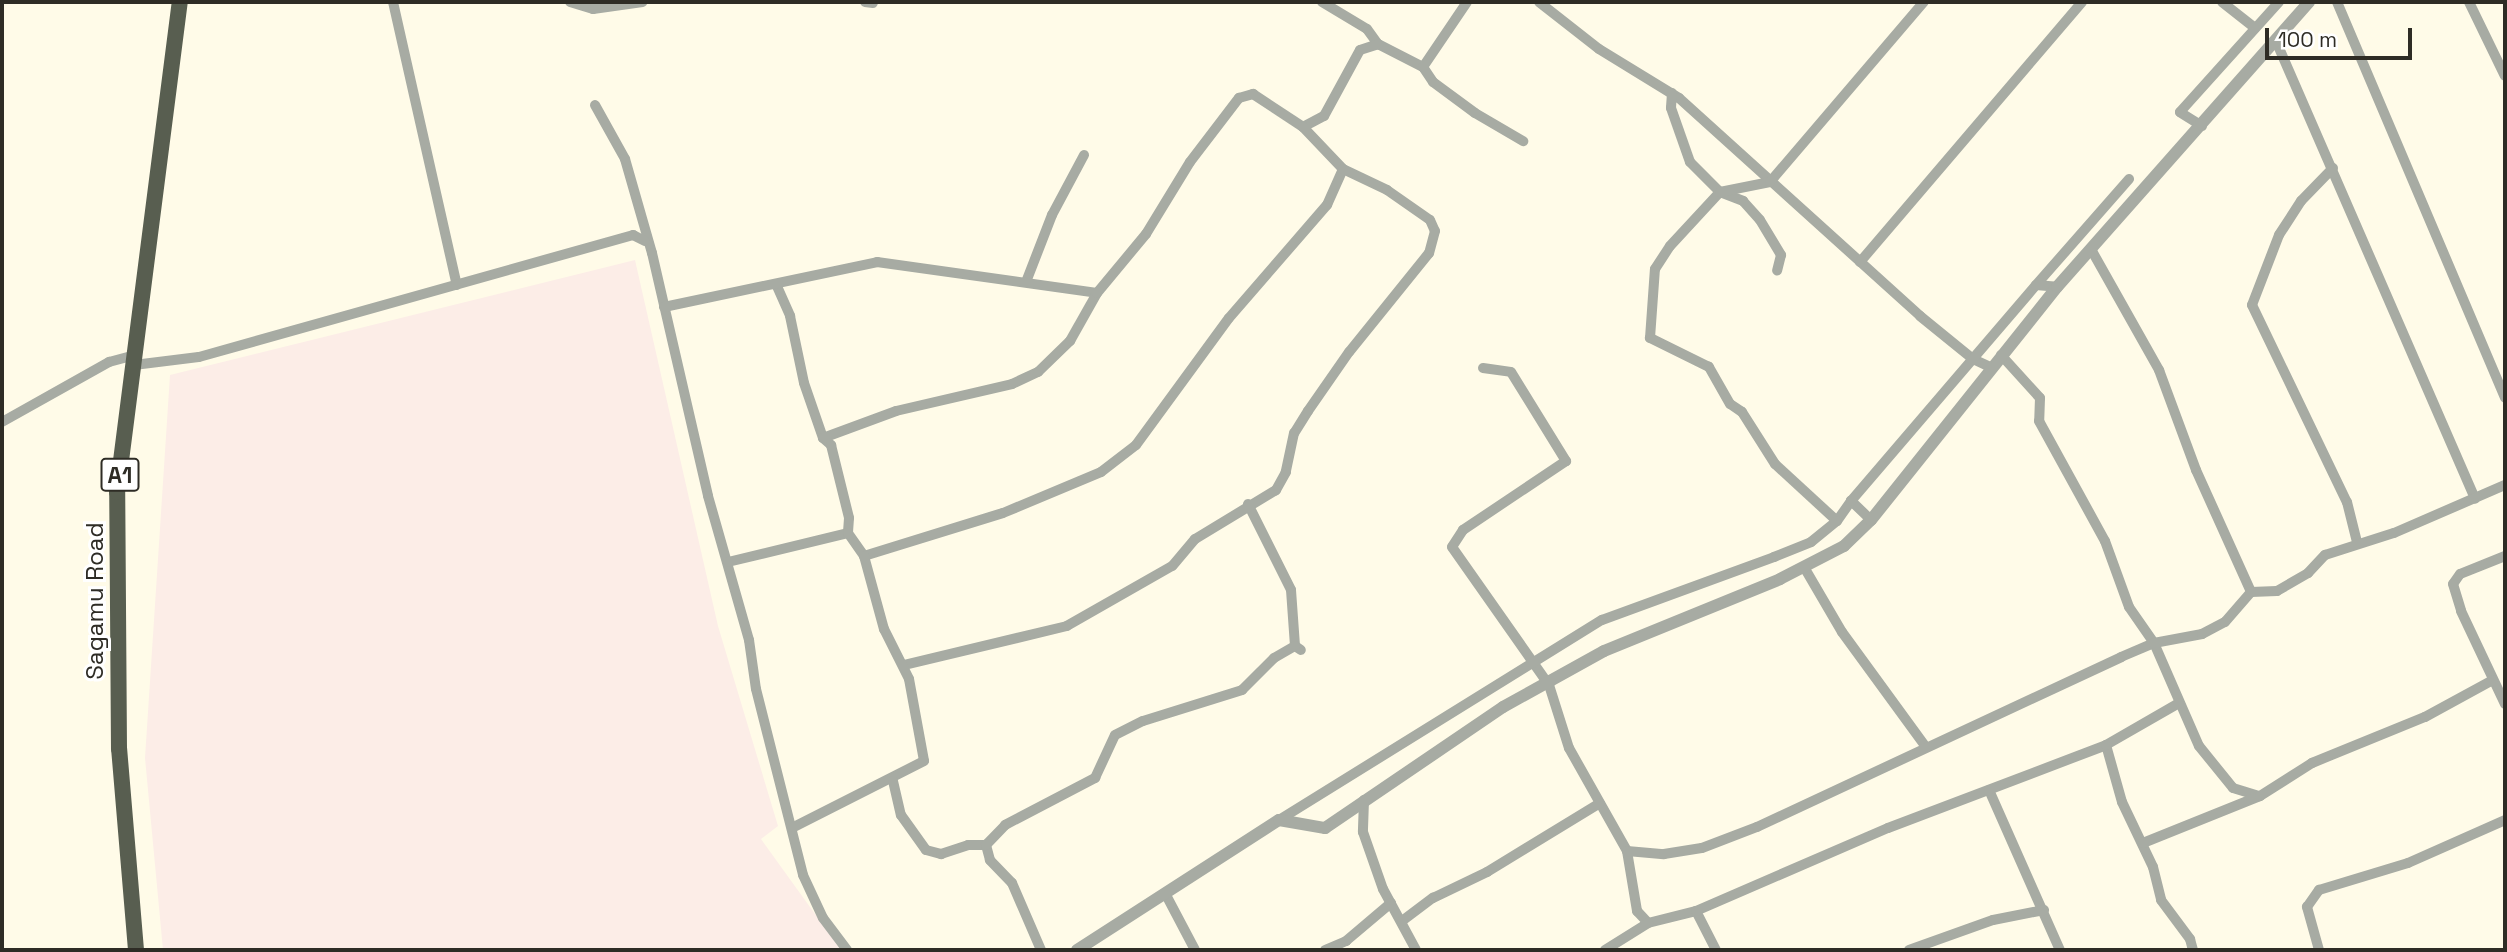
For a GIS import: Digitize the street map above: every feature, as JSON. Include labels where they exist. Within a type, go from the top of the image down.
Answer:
[{"type":"highway","name":"Sagamu Road","points":[[136,950],[119,749],[117,492],[180,2]]},
{"type":"street","points":[[393,2],[457,285]]},
{"type":"street","points":[[570,2],[593,9],[643,2]]},
{"type":"street","points":[[1322,2],[1367,29],[1378,44],[1423,67],[1433,82],[1523,141]]},
{"type":"street","points":[[1423,67],[1467,2]]},
{"type":"street","points":[[1539,2],[1599,49],[1672,93],[1860,262],[1973,359],[1992,368]]},
{"type":"street","points":[[1837,521],[1775,464],[1742,412],[1730,404],[1709,367],[1648,334],[1655,270],[1670,246],[1720,192],[1770,181],[1924,2]]},
{"type":"street","points":[[1860,262],[2082,2]]},
{"type":"street","points":[[2222,2],[2255,28]]},
{"type":"street","points":[[2202,126],[2180,112],[2279,2]]},
{"type":"street","points":[[1279,820],[1325,828],[1503,707],[1549,685],[1604,651],[1832,555],[1871,520],[2057,287],[2309,2]]},
{"type":"street","points":[[2337,2],[2371,90],[2505,398]]},
{"type":"street","points":[[2469,2],[2505,76]]},
{"type":"street","points":[[2276,41],[2475,499]]},
{"type":"street","points":[[1303,127],[1324,116],[1360,50],[1378,44]]},
{"type":"street","points":[[1672,93],[1671,108],[1690,162],[1720,192],[1743,201],[1760,219],[1781,255],[1777,271]]},
{"type":"street","points":[[823,438],[896,411],[1012,384],[1038,372],[1070,341],[1097,293],[1146,234],[1190,162],[1239,98],[1253,94],[1303,127],[1343,169],[1387,190],[1430,220],[1435,230],[1433,245],[1301,421],[1286,471],[1276,490],[1248,504],[1195,539],[1172,566],[1067,626],[905,665]]},
{"type":"street","points":[[595,105],[625,159],[794,827],[803,875],[823,918],[847,950]]},
{"type":"street","points":[[1026,282],[1052,215],[1084,155]]},
{"type":"street","points":[[2333,167],[2301,201],[2279,235],[2252,305],[2347,502],[2357,542]]},
{"type":"street","points":[[864,556],[1003,513],[1101,472],[1136,445],[1229,318],[1327,205],[1343,169]]},
{"type":"street","points":[[1077,950],[1279,820],[1602,620],[1798,547],[1837,521],[1851,501],[2129,179]]},
{"type":"street","points":[[2,422],[109,362],[199,357],[633,235],[645,241]]},
{"type":"street","points":[[2091,251],[2160,370],[2196,470],[2251,592]]},
{"type":"street","points":[[664,307],[877,262],[1097,293]]},
{"type":"street","points":[[776,284],[790,316],[798,362],[823,438],[831,446],[849,518],[848,533],[864,556],[884,629],[905,665],[924,761],[893,781],[794,827]]},
{"type":"street","points":[[2036,285],[2057,287]]},
{"type":"street","points":[[2001,355],[2040,398],[2039,421],[2105,541],[2140,628],[2154,643],[2179,703],[2218,774],[2233,788],[2260,796]]},
{"type":"street","points":[[1483,368],[1511,372],[1566,461],[1463,530],[1451,545],[1549,685],[1569,748],[1627,851],[1637,911],[1648,923]]},
{"type":"street","points":[[1627,851],[1664,854],[1716,844],[2154,643],[2202,634],[2225,622],[2251,592],[2277,591],[2308,573],[2325,555],[2357,542],[2394,533],[2505,485]]},
{"type":"street","points":[[1851,501],[1871,520]]},
{"type":"street","points":[[893,781],[901,815],[926,850],[941,854],[968,845],[986,845],[1005,825],[1095,778],[1115,735],[1143,721],[1242,690],[1274,658],[1298,648],[1291,590],[1248,504]]},
{"type":"street","points":[[727,562],[848,533]]},
{"type":"street","points":[[2505,556],[2460,574],[2454,583],[2505,704]]},
{"type":"street","points":[[1804,567],[1842,632],[1925,746]]},
{"type":"street","points":[[2143,843],[2260,796],[2312,763],[2425,717],[2493,680]]},
{"type":"street","points":[[1605,950],[1648,923],[1696,911],[1888,828],[2106,745],[2179,703]]},
{"type":"street","points":[[2106,745],[2122,802],[2143,843],[2161,900],[2193,950]]},
{"type":"street","points":[[1989,790],[2060,950]]},
{"type":"street","points":[[1364,800],[1363,832],[1391,903],[1416,950]]},
{"type":"street","points":[[1402,921],[1433,898],[1536,845],[1600,803]]},
{"type":"street","points":[[2319,950],[2307,906],[2319,890],[2408,863],[2505,820]]},
{"type":"street","points":[[986,845],[990,860],[1012,883],[1041,950]]},
{"type":"street","points":[[1165,893],[1195,950]]},
{"type":"street","points":[[1325,950],[1346,941],[1391,903]]},
{"type":"street","points":[[1909,950],[1993,920],[2044,910]]},
{"type":"street","points":[[1696,911],[1716,950]]},
{"type":"shaded area","points":[[635,260],[718,626],[778,826],[761,839],[841,950],[163,950],[145,758],[170,375]]}]
